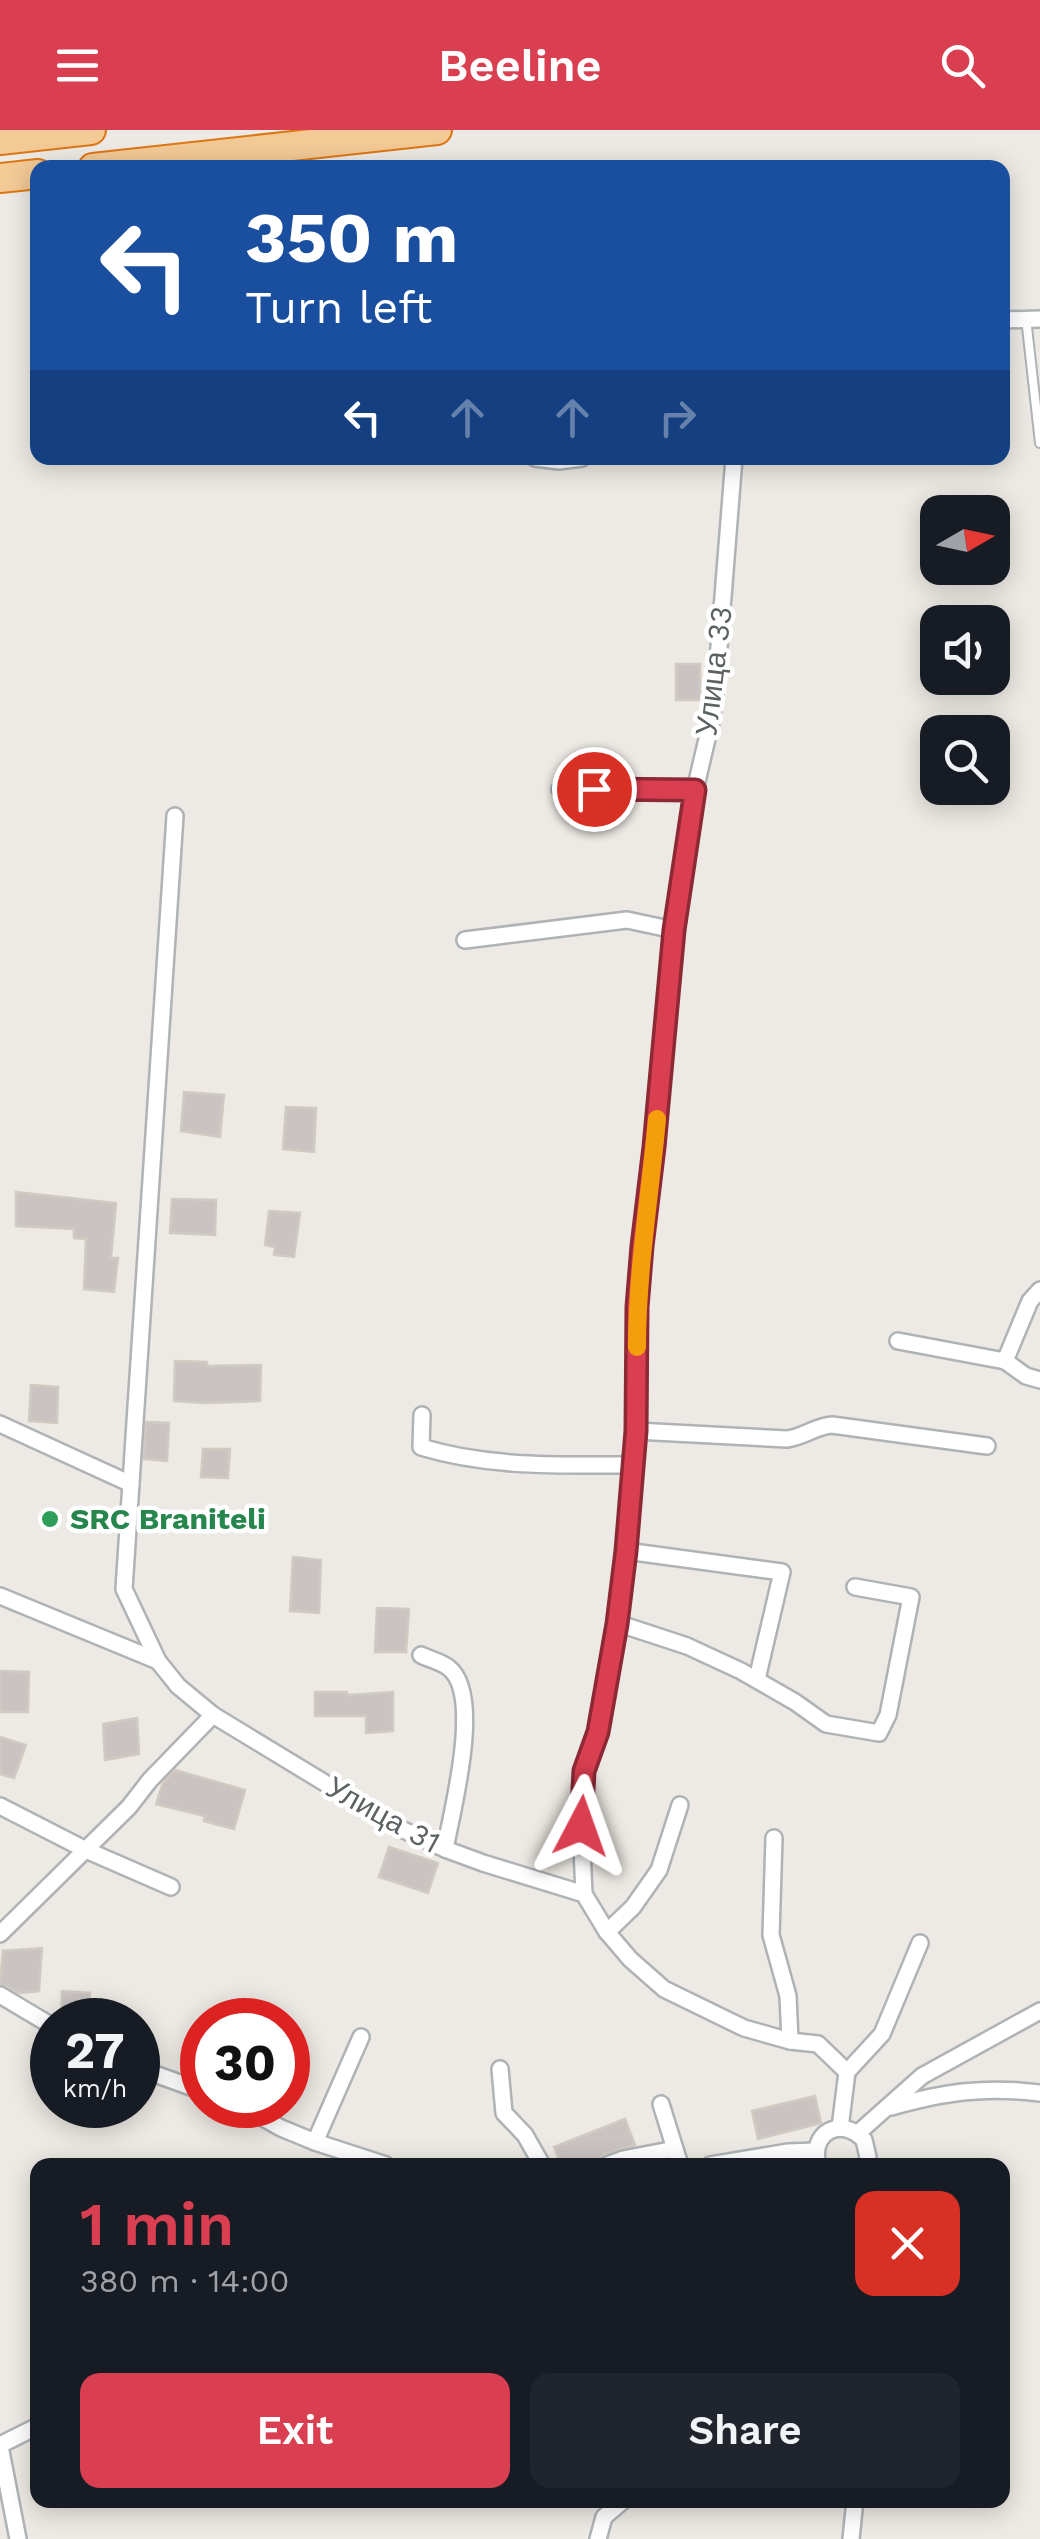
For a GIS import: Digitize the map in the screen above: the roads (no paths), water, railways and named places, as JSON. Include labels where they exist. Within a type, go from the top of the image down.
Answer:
[{"type":"highway","points":[[0,140],[91,130]]},
{"type":"highway","points":[[165,160],[437,130]]},
{"type":"highway","points":[[0,178],[30,175]]},
{"type":"street","name":"Улица 33","points":[[584,1894],[584,1771],[598,1732],[626,1551],[636,1431],[637,1307],[674,930],[716,685],[733,465]]},
{"type":"street","points":[[560,789],[695,790]]},
{"type":"street","name":"Улица 31","points":[[174,816],[124,1589],[158,1661],[178,1686],[213,1715],[399,1828],[445,1850],[584,1894]]},
{"type":"street","points":[[465,940],[626,920],[674,930]]},
{"type":"street","points":[[1005,1361],[1030,1301],[1040,1290]]},
{"type":"street","points":[[898,1341],[1005,1361],[1026,1376],[1040,1380]]},
{"type":"street","points":[[422,1414],[421,1447],[449,1456],[510,1464],[632,1465]]},
{"type":"street","points":[[0,1424],[131,1484]]},
{"type":"street","points":[[636,1431],[787,1440],[832,1425],[987,1446]]},
{"type":"street","points":[[626,1551],[782,1572],[757,1679]]},
{"type":"street","points":[[617,1624],[687,1646],[757,1679],[826,1724],[879,1732],[888,1716],[911,1597],[854,1587]]},
{"type":"street","points":[[0,1596],[158,1661]]},
{"type":"street","points":[[421,1655],[450,1668],[463,1691],[464,1746],[445,1850]]},
{"type":"street","points":[[0,1934],[86,1850],[213,1715]]},
{"type":"street","points":[[607,1932],[633,1907],[659,1870],[680,1805]]},
{"type":"street","points":[[0,1806],[86,1850],[172,1887]]},
{"type":"street","points":[[774,1838],[771,1935],[788,1996],[790,2041]]},
{"type":"street","points":[[584,1894],[630,1960],[664,1989],[744,2028],[818,2044],[847,2072]]},
{"type":"street","points":[[840,2128],[847,2072],[882,2034],[920,1943]]},
{"type":"street","points":[[0,1995],[30,2013]]},
{"type":"street","points":[[858,2133],[922,2076],[1040,2011]]},
{"type":"street","points":[[315,2142],[361,2037]]},
{"type":"street","points":[[500,2068],[504,2113],[525,2134],[538,2158]]},
{"type":"street","points":[[885,2109],[940,2094],[1010,2089],[1040,2093]]},
{"type":"street","points":[[650,2158],[678,2157],[661,2104]]},
{"type":"street","points":[[281,2128],[364,2158]]},
{"type":"street","points":[[752,2158],[788,2152],[817,2158],[823,2135],[840,2128],[858,2133],[868,2148],[867,2158]]},
{"type":"street","points":[[18,2539],[0,2446],[30,2430]]},
{"type":"street","points":[[598,2539],[604,2517],[615,2508]]},
{"type":"street","points":[[851,2539],[855,2508]]},
{"type":"lane","points":[[1033,318],[1040,443]]},
{"type":"place","name":"SRC Braniteli","points":[[50,1519]]}]
